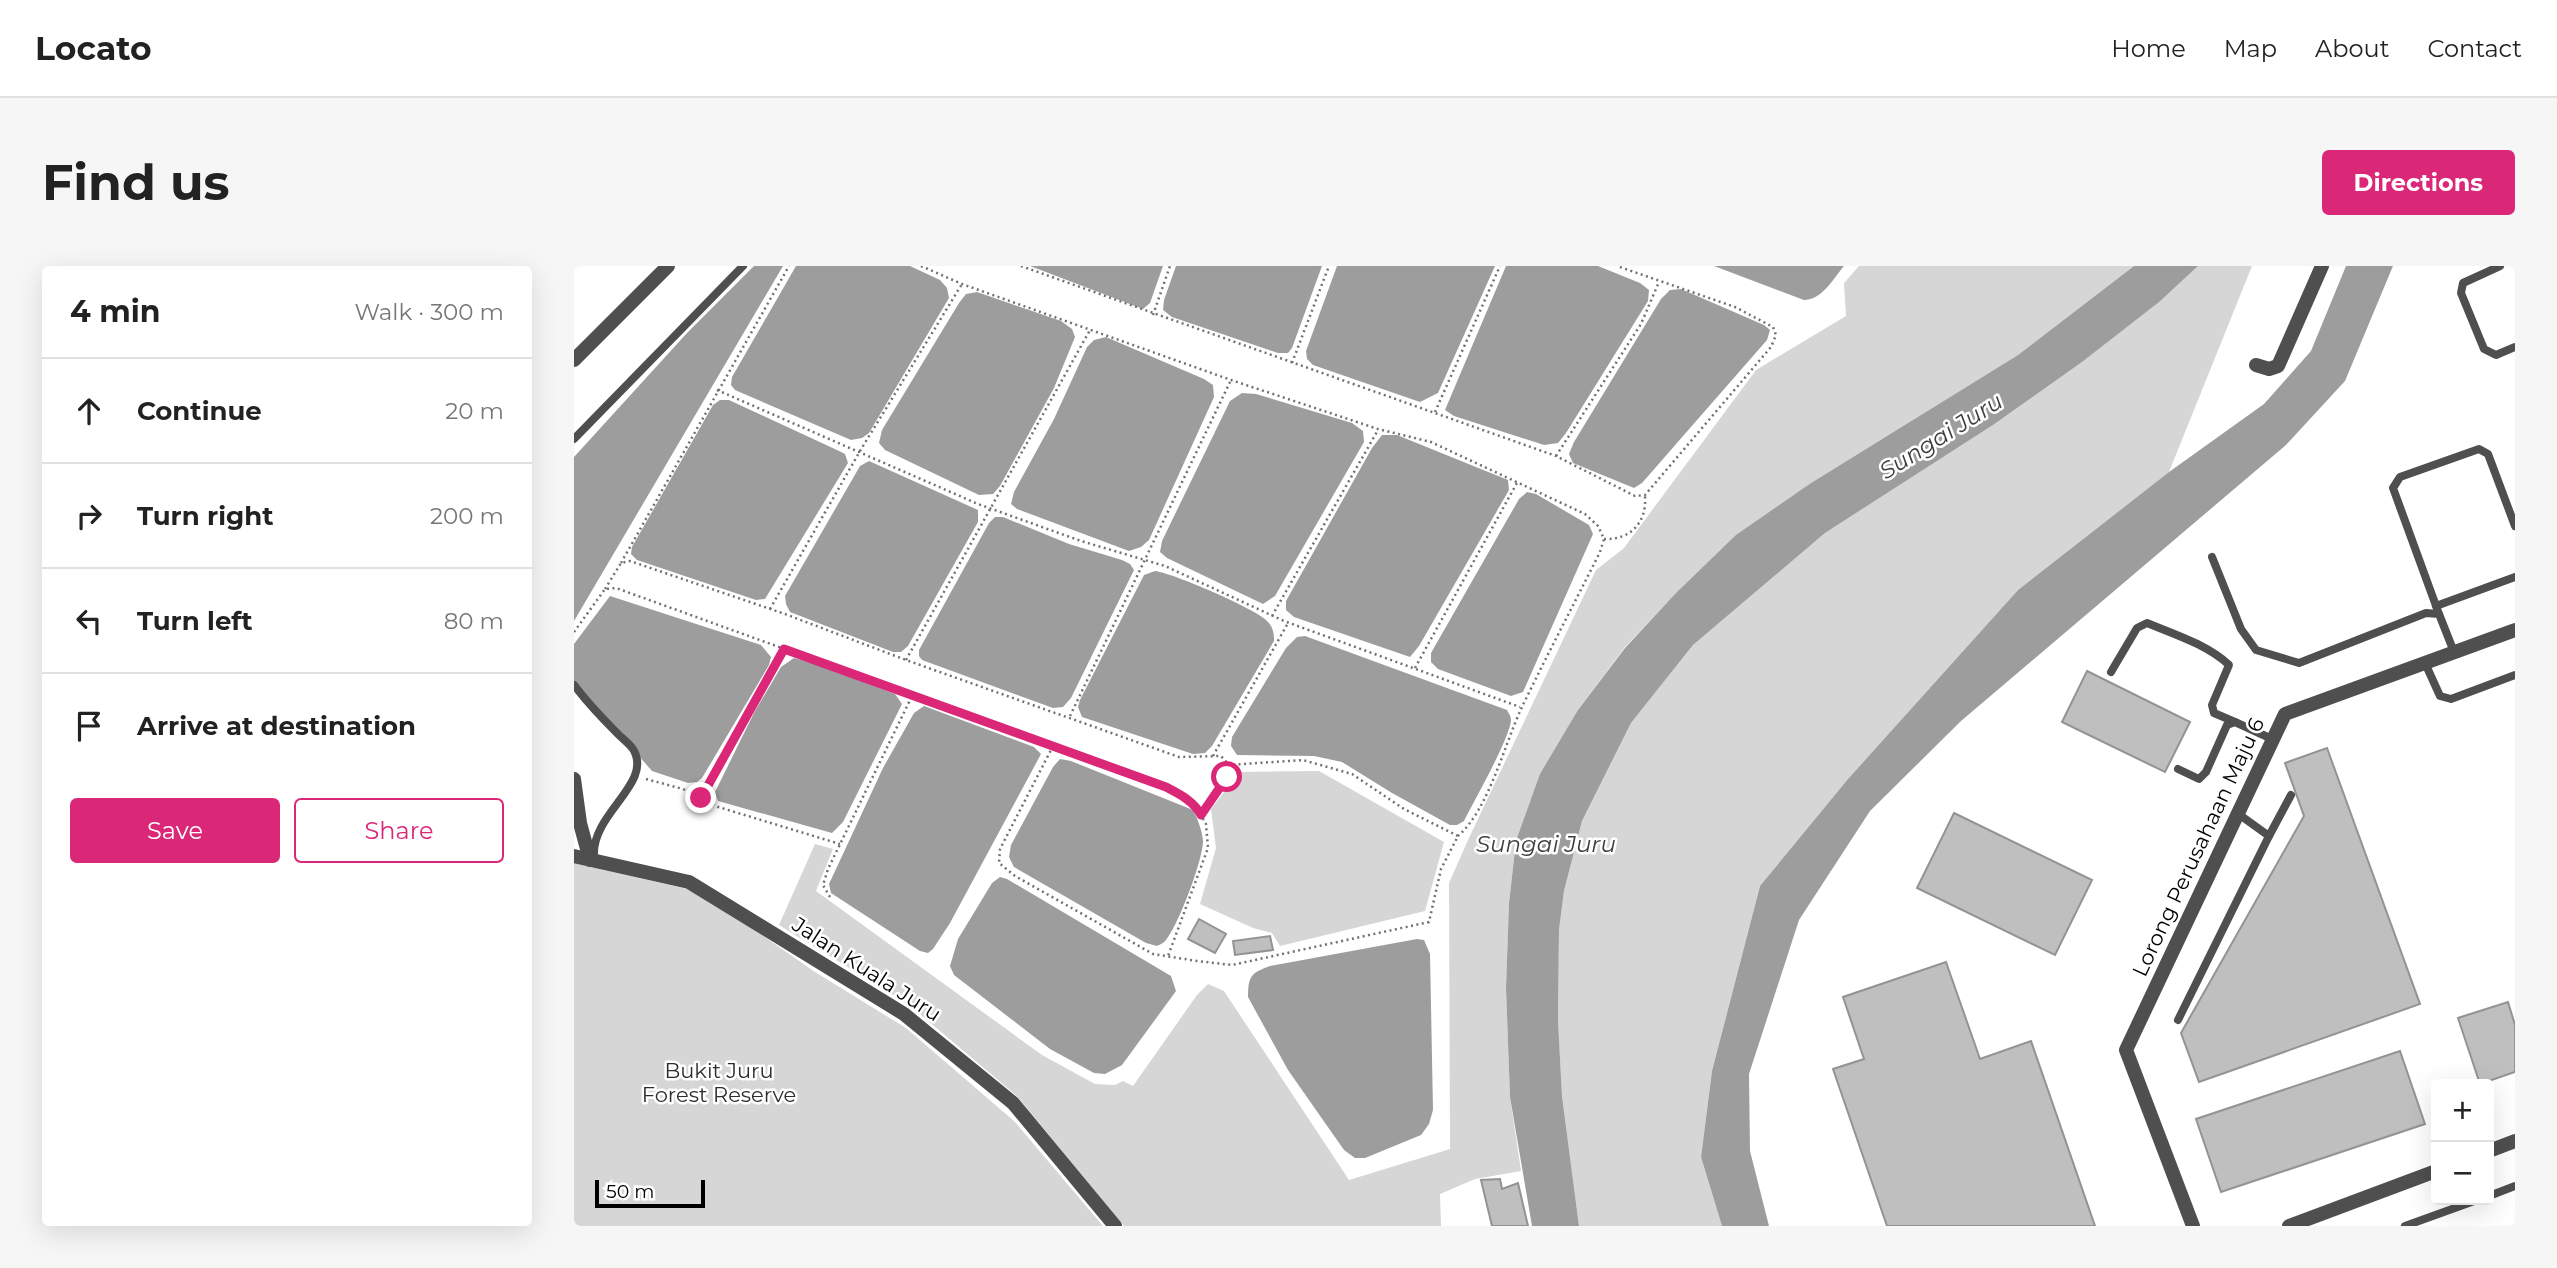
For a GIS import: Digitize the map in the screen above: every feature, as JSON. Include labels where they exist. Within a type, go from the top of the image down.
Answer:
[{"type":"street","points":[[574,360],[668,266]]},
{"type":"street","points":[[2256,365],[2269,369],[2278,366],[2322,266]]},
{"type":"street","name":"Lorong Perusahaan Maju 6","points":[[2193,1226],[2126,1050],[2285,714],[2515,630]]},
{"type":"street","points":[[574,779],[580,823],[592,861]]},
{"type":"street","name":"Jalan Kuala Juru","points":[[574,856],[689,882],[904,1014],[1013,1103],[1115,1226]]},
{"type":"street","points":[[2494,1149],[2515,1142]]},
{"type":"street","points":[[2289,1226],[2431,1173]]},
{"type":"lane","points":[[574,439],[743,266]]},
{"type":"lane","points":[[2500,266],[2463,283],[2461,293],[2484,349],[2496,355],[2515,347]]},
{"type":"lane","points":[[2454,652],[2393,488],[2399,477],[2479,449],[2488,454],[2515,526]]},
{"type":"lane","points":[[2212,557],[2241,629],[2256,650],[2299,663],[2515,577]]},
{"type":"lane","points":[[2110,672],[2137,628],[2147,623],[2169,632],[2219,656],[2229,665],[2212,705],[2214,713],[2272,739]]},
{"type":"lane","points":[[2425,663],[2440,696],[2451,699],[2515,675]]},
{"type":"lane","points":[[574,685],[633,750],[638,764],[636,777],[601,824],[593,841],[592,861]]},
{"type":"lane","points":[[2178,769],[2199,779],[2206,772],[2227,725],[2235,722]]},
{"type":"lane","points":[[2178,1020],[2291,795]]},
{"type":"lane","points":[[2237,813],[2269,836]]},
{"type":"lane","points":[[2494,1194],[2515,1186]]},
{"type":"lane","points":[[2405,1226],[2463,1205]]},
{"type":"path","points":[[574,632],[621,563],[789,266]]},
{"type":"path","points":[[921,266],[962,284],[1231,380],[1378,429],[1431,442],[1585,514],[1598,526],[1604,539],[1600,552],[1521,708],[1478,812],[1458,836],[1441,869],[1429,922],[1232,965],[1153,954],[1014,876],[999,863],[1000,849],[1053,746]]},
{"type":"path","points":[[1021,266],[1556,456],[1635,496],[1645,495]]},
{"type":"path","points":[[1153,315],[1170,266]]},
{"type":"path","points":[[1292,363],[1329,266]]},
{"type":"path","points":[[1435,412],[1500,266]]},
{"type":"path","points":[[1604,539],[1616,540],[1631,534],[1643,517],[1645,495],[1771,347],[1776,335],[1773,327],[1735,307],[1617,266]]},
{"type":"path","points":[[1556,456],[1642,324],[1659,281]]},
{"type":"path","points":[[770,609],[860,451],[962,284]]},
{"type":"path","points":[[906,660],[1090,330]]},
{"type":"path","points":[[1070,716],[1231,380]]},
{"type":"path","points":[[717,390],[978,504],[1081,541],[1165,566],[1288,623],[1521,708]]},
{"type":"path","points":[[1272,615],[1378,429]]},
{"type":"path","points":[[1415,668],[1518,481]]},
{"type":"path","points":[[621,563],[629,561],[770,609],[1179,757],[1221,755],[1229,765],[1227,777],[1201,815]]},
{"type":"path","points":[[605,589],[615,588],[1182,795],[1198,808],[1206,824],[1208,848],[1168,957]]},
{"type":"path","points":[[1213,756],[1288,623]]},
{"type":"path","points":[[701,798],[784,649]]},
{"type":"path","points":[[830,897],[824,885],[828,869],[912,696]]},
{"type":"path","points":[[1229,765],[1303,760],[1352,774],[1404,809],[1458,836]]},
{"type":"path","points":[[636,777],[683,789],[715,806],[840,844]]},
{"type":"green space","points":[[1859,266],[2134,266],[2018,355],[1811,483],[1674,595],[1625,647],[1578,710],[1516,841],[1509,903],[1506,988],[1510,1097],[1521,1171],[1475,1179],[1440,1194],[1441,1226],[1124,1226],[1017,1096],[908,1004],[779,925],[815,844],[833,849],[816,891],[1042,1055],[1095,1084],[1115,1085],[1123,1081],[1133,1086],[1197,995],[1208,984],[1224,991],[1349,1180],[1450,1149],[1449,883],[1468,840],[1596,570],[1624,548],[1756,370],[1846,316],[1844,283]]},
{"type":"green space","points":[[2198,266],[2252,266],[2169,472],[2018,590],[1848,779],[1760,886],[1712,1071],[1701,1157],[1722,1226],[1579,1226],[1562,1096],[1558,1020],[1559,930],[1564,891],[1582,821],[1631,723],[1693,645],[1825,533],[1993,425],[2082,362],[2158,302]]},
{"type":"green space","points":[[1319,771],[1444,842],[1425,911],[1280,946],[1272,933],[1253,928],[1200,904],[1216,848],[1211,809],[1240,772]]},
{"type":"green space","name":"Bukit Juru Forest Reserve","points":[[574,863],[691,890],[906,1028],[1014,1121],[1103,1226],[574,1226]]},
{"type":"water","points":[[754,266],[783,266],[574,621],[574,457],[687,333]]},
{"type":"water","points":[[796,266],[910,266],[940,280],[947,288],[949,298],[869,433],[862,438],[851,440],[735,390],[731,385],[732,377]]},
{"type":"water","points":[[1030,266],[1163,266],[1150,303],[1143,309]]},
{"type":"water","points":[[1176,266],[1322,266],[1292,348],[1288,353],[1278,353],[1172,317],[1163,310]]},
{"type":"water","points":[[1337,266],[1495,266],[1438,393],[1420,402],[1313,365],[1307,359],[1306,351]]},
{"type":"water","points":[[1506,266],[1598,266],[1640,283],[1649,290],[1648,301],[1558,443],[1544,445],[1454,416],[1445,410]]},
{"type":"water","points":[[1714,266],[1844,266],[1822,293],[1804,300]]},
{"type":"water","name":"Sungai Juru","points":[[2134,266],[2198,266],[2159,302],[2082,362],[1993,425],[1825,533],[1693,645],[1631,723],[1582,821],[1564,891],[1559,930],[1558,1020],[1562,1096],[1579,1226],[1532,1226],[1510,1097],[1506,988],[1509,903],[1516,841],[1540,774],[1578,710],[1625,648],[1674,595],[1736,535],[1811,483],[2018,355]]},
{"type":"water","points":[[2346,266],[2393,266],[2345,381],[2286,445],[1961,721],[1870,811],[1799,920],[1749,1074],[1750,1151],[1769,1226],[1722,1226],[1701,1157],[1712,1071],[1760,886],[1848,779],[2018,590],[2169,472],[2264,404],[2311,351]]},
{"type":"water","points":[[1681,289],[1764,325],[1770,330],[1767,340],[1642,483],[1634,488],[1573,463],[1569,454],[1574,442],[1661,299],[1670,290]]},
{"type":"water","points":[[977,292],[1061,321],[1072,329],[1075,337],[1054,388],[1000,486],[993,494],[979,495],[885,450],[879,443],[882,430],[959,303],[966,294]]},
{"type":"water","points":[[1106,337],[1213,385],[1214,397],[1149,540],[1141,547],[1129,551],[1017,509],[1011,504],[1014,492],[1054,419],[1087,347],[1094,340]]},
{"type":"water","points":[[1242,393],[1256,394],[1352,423],[1363,431],[1364,442],[1275,596],[1263,604],[1167,558],[1160,552],[1162,541],[1230,401]]},
{"type":"water","points":[[720,400],[729,400],[837,450],[845,454],[848,463],[765,599],[756,600],[637,560],[631,554],[632,547],[713,405]]},
{"type":"water","points":[[1382,435],[1397,435],[1508,480],[1509,490],[1419,646],[1410,657],[1294,617],[1286,610],[1286,601],[1372,448]]},
{"type":"water","points":[[869,461],[978,510],[978,522],[908,646],[901,652],[893,652],[790,612],[786,604],[785,596],[860,466]]},
{"type":"water","points":[[1527,492],[1536,494],[1589,525],[1593,534],[1523,692],[1511,696],[1438,669],[1431,662],[1431,653],[1519,499]]},
{"type":"water","points":[[995,517],[1003,517],[1069,544],[1122,560],[1134,570],[1071,698],[1063,707],[1053,708],[922,660],[919,656],[919,650],[989,523]]},
{"type":"water","points":[[1155,571],[1196,585],[1247,608],[1267,621],[1273,630],[1274,641],[1212,746],[1205,753],[1193,754],[1082,717],[1078,707],[1144,575]]},
{"type":"water","points":[[610,596],[761,645],[771,657],[769,665],[702,778],[697,782],[688,783],[652,771],[574,682],[574,644]]},
{"type":"water","points":[[1305,636],[1507,710],[1511,720],[1505,741],[1464,821],[1450,825],[1342,762],[1314,756],[1237,755],[1231,746],[1232,737],[1286,648],[1297,637]]},
{"type":"water","points":[[794,658],[895,694],[902,704],[843,822],[832,833],[718,801],[715,792],[755,711],[781,667]]},
{"type":"water","points":[[924,706],[1034,747],[1041,754],[950,923],[928,953],[920,951],[831,893],[829,884],[883,768],[914,713]]},
{"type":"water","points":[[1060,759],[1193,810],[1202,833],[1202,850],[1183,908],[1171,933],[1162,944],[1157,946],[1146,943],[1014,867],[1009,857],[1011,845],[1053,767]]},
{"type":"water","points":[[1000,877],[1171,976],[1176,991],[1122,1065],[1105,1074],[1094,1073],[1050,1049],[954,975],[950,966],[958,939],[992,883]]},
{"type":"water","points":[[1417,939],[1424,940],[1430,954],[1433,1110],[1429,1124],[1421,1135],[1365,1158],[1355,1158],[1344,1150],[1288,1070],[1248,997],[1250,980],[1255,973],[1270,966]]},
{"type":"building","points":[[2087,671],[2190,722],[2165,772],[2062,722]]},
{"type":"building","points":[[2327,748],[2420,1004],[2199,1082],[2181,1033],[2304,816],[2285,763]]},
{"type":"building","points":[[1954,813],[2092,880],[2055,955],[1917,888]]},
{"type":"building","points":[[1199,919],[1226,934],[1215,953],[1188,939]]},
{"type":"building","points":[[1270,936],[1273,950],[1235,955],[1233,941]]},
{"type":"building","points":[[1946,962],[1980,1059],[2031,1041],[2095,1226],[1887,1226],[1833,1069],[1864,1059],[1843,997]]},
{"type":"building","points":[[2508,1002],[2515,1025],[2515,1072],[2494,1079],[2478,1079],[2458,1018]]},
{"type":"building","points":[[2400,1051],[2425,1124],[2221,1192],[2196,1119]]},
{"type":"building","points":[[1500,1179],[1502,1189],[1518,1183],[1528,1226],[1492,1226],[1481,1180]]},
{"type":"route","points":[[701,798],[784,649],[1166,787],[1182,795],[1198,808],[1201,815],[1227,777]]}]
